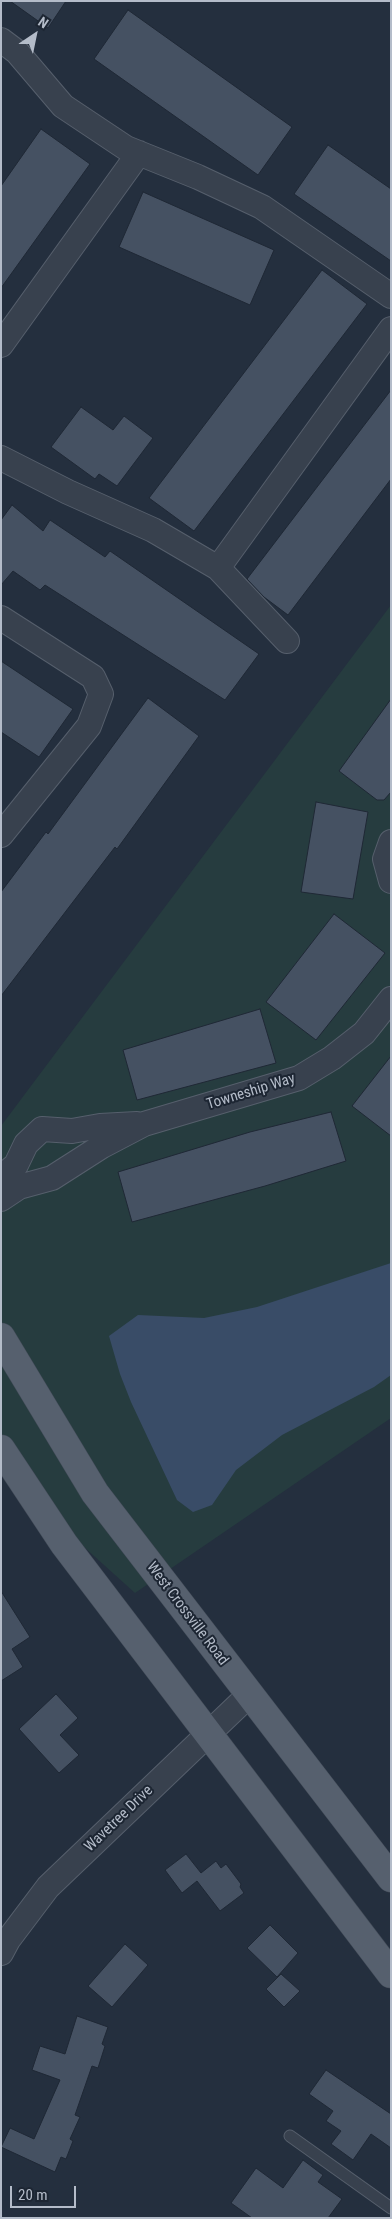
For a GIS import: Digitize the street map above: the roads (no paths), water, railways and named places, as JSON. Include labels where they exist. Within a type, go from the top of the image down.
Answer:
[{"type":"main road","name":"West Crossville Road","points":[[1,1337],[95,1493],[391,1878]]},
{"type":"main road","points":[[1,1449],[64,1544],[391,1974]]},
{"type":"street","points":[[1,40],[17,52],[63,106],[126,148],[198,177],[262,207],[391,296]]},
{"type":"street","points":[[1,344],[139,153]]},
{"type":"street","points":[[218,568],[391,329]]},
{"type":"street","points":[[2,461],[154,530],[218,568],[287,641]]},
{"type":"street","points":[[1,618],[93,677],[101,694],[89,726],[1,835]]},
{"type":"street","points":[[391,842],[385,859],[391,880]]},
{"type":"street","name":"Towneship Way","points":[[1,1199],[19,1187],[52,1178],[102,1146],[144,1124],[299,1078],[332,1058],[364,1034],[391,999]]},
{"type":"street","name":"Towneship Way","points":[[1,1177],[16,1165],[26,1144],[42,1129],[72,1130],[100,1126],[144,1124]]},
{"type":"street","name":"Wavetree Drive","points":[[1,1953],[8,1940],[48,1887],[249,1695]]},
{"type":"lane","points":[[290,2136],[391,2208]]},
{"type":"water","points":[[391,1263],[391,1375],[374,1387],[282,1435],[236,1470],[212,1505],[193,1512],[177,1500],[131,1402],[120,1374],[109,1336],[138,1315],[204,1318],[257,1307]]}]
